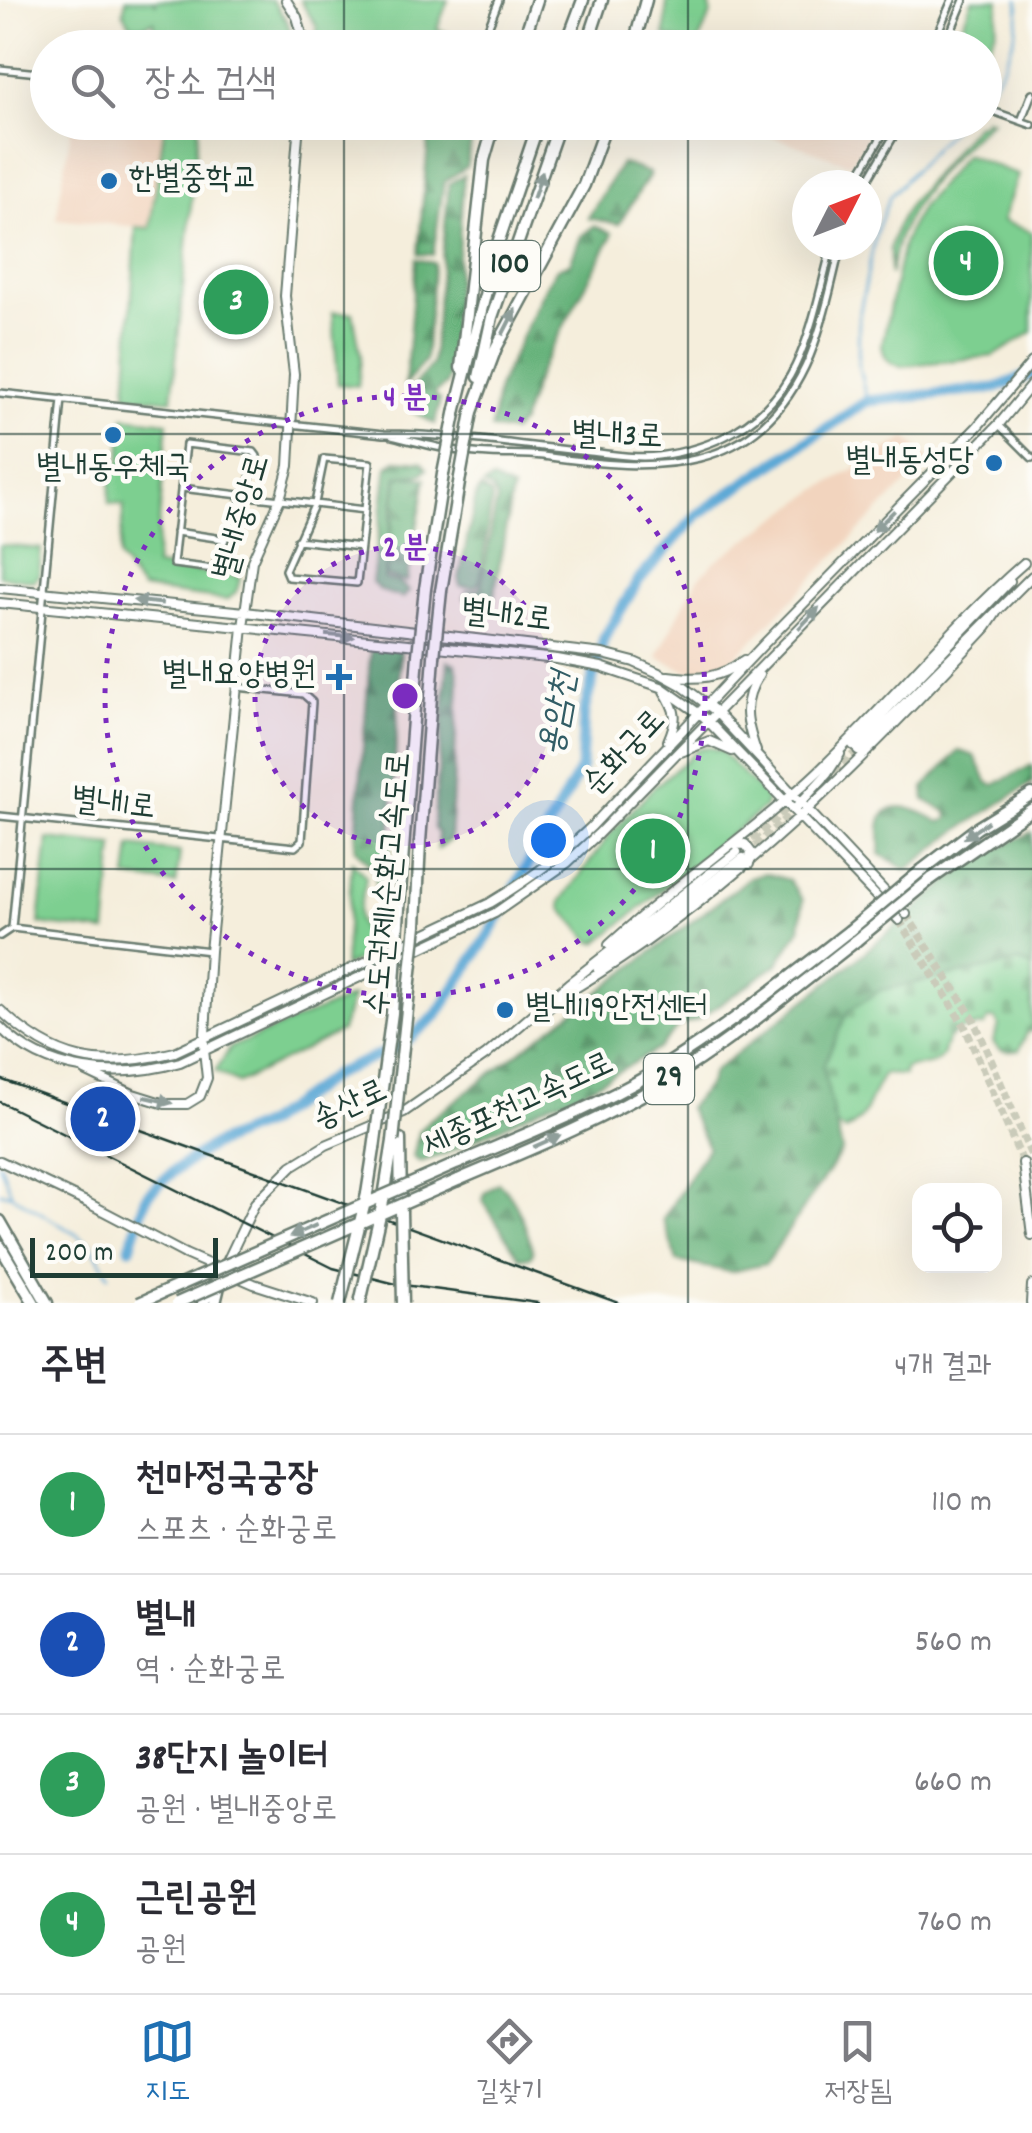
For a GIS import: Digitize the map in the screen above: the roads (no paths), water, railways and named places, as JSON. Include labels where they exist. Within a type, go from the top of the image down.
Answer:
[{"type":"highway","points":[[527,30],[537,0]]},
{"type":"highway","points":[[571,30],[582,0]]},
{"type":"highway","points":[[592,30],[602,0]]},
{"type":"highway","points":[[638,30],[646,0]]},
{"type":"highway","points":[[456,408],[484,160],[490,140]]},
{"type":"highway","name":"수도권제1순환고속도로","points":[[340,1303],[367,1194],[392,1013],[424,590],[443,474],[499,240],[532,140]]},
{"type":"highway","name":"수도권제1순환고속도로","points":[[360,1303],[396,1140],[441,591],[492,317],[554,140]]},
{"type":"highway","points":[[472,412],[496,348],[584,185],[600,140]]},
{"type":"highway","name":"세종포천고속도로","points":[[178,1303],[569,1132],[662,1084],[716,1049],[853,935],[922,870],[977,828],[1032,794]]},
{"type":"highway","name":"세종포천고속도로","points":[[139,1303],[582,1109],[650,1074],[744,1014],[1032,809]]},
{"type":"highway","points":[[396,1140],[403,1303]]},
{"type":"highway","points":[[0,1221],[47,1303]]},
{"type":"highway","points":[[0,1246],[34,1303]]},
{"type":"highway","points":[[204,1303],[222,1272]]},
{"type":"highway","points":[[215,1303],[222,1272]]},
{"type":"street","points":[[286,0],[301,30]]},
{"type":"street","points":[[487,30],[499,0]]},
{"type":"street","points":[[939,30],[952,0]]},
{"type":"street","points":[[953,30],[964,0]]},
{"type":"street","points":[[0,69],[30,72]]},
{"type":"street","points":[[1021,121],[1032,93]]},
{"type":"street","points":[[1002,114],[1032,125]]},
{"type":"street","name":"별내중앙로","points":[[73,1066],[165,1104],[186,1104],[200,1096],[207,1078],[204,1050],[210,951],[243,627],[252,562],[280,500],[292,425],[294,374],[285,296],[298,140]]},
{"type":"street","points":[[863,170],[880,140]]},
{"type":"street","points":[[874,170],[891,140]]},
{"type":"street","name":"별내3로","points":[[0,393],[384,434],[441,434],[656,457],[712,443],[742,428],[768,406],[792,373],[828,260]]},
{"type":"street","name":"별내3로","points":[[384,434],[438,448],[647,467],[718,453],[752,432],[792,391],[812,352],[837,260]]},
{"type":"street","name":"순화궁로","points":[[0,1010],[47,1046],[82,1060],[153,1057],[205,1039],[525,882],[561,856],[626,791],[977,427],[1032,362]]},
{"type":"street","name":"순화궁로","points":[[0,1027],[31,1051],[73,1066],[131,1072],[156,1069],[495,913],[567,863],[771,658],[999,423],[1032,384]]},
{"type":"street","points":[[12,928],[62,399]]},
{"type":"street","points":[[999,423],[1032,458]]},
{"type":"street","points":[[186,444],[254,452],[257,456],[246,496],[214,569],[173,564],[186,444]]},
{"type":"street","points":[[324,459],[370,463],[357,583],[288,577],[285,570],[315,503],[324,459]]},
{"type":"street","points":[[181,488],[365,510]]},
{"type":"street","points":[[176,532],[224,539]]},
{"type":"street","points":[[297,540],[361,547]]},
{"type":"street","points":[[570,988],[628,929],[741,855],[806,805],[991,592],[1032,555]]},
{"type":"street","points":[[806,805],[827,774],[1032,576]]},
{"type":"street","name":"별내2로","points":[[0,588],[246,612],[558,654],[661,687],[699,712],[902,917],[806,805],[717,713],[644,666],[603,654],[558,654],[0,603]]},
{"type":"street","points":[[661,674],[703,679],[719,675],[760,649]]},
{"type":"street","points":[[758,755],[746,718],[746,701],[771,658]]},
{"type":"street","points":[[221,840],[295,848],[302,841],[312,702],[303,694],[237,687]]},
{"type":"street","points":[[661,687],[676,710],[677,722],[664,750]]},
{"type":"street","points":[[673,756],[709,741],[720,743],[747,762]]},
{"type":"street","points":[[570,988],[630,956],[741,855],[785,801],[852,750]]},
{"type":"street","name":"별내1로","points":[[0,816],[221,840]]},
{"type":"street","points":[[0,936],[12,928],[210,951]]},
{"type":"street","name":"송산로","points":[[222,1272],[255,1204],[292,1166],[326,1145],[404,1112],[570,988]]},
{"type":"street","points":[[0,1162],[222,1272],[313,1303]]},
{"type":"street","points":[[1023,1162],[1032,1235]]},
{"type":"street","points":[[1031,1303],[1032,1285]]},
{"type":"waterway","points":[[1002,66],[1017,24],[1018,0]]},
{"type":"waterway","points":[[867,401],[858,364],[859,316],[876,232],[890,196],[941,140]]},
{"type":"waterway","name":"용암천","points":[[130,1247],[147,1195],[174,1171],[211,1146],[267,1123],[335,1074],[400,1046],[437,1015],[492,930],[581,768],[584,711],[604,638],[638,581],[697,515],[867,401],[996,388],[1032,374]]},
{"type":"waterway","points":[[0,1164],[12,1195],[90,1243],[109,1275]]},
{"type":"waterway","points":[[0,1192],[12,1195]]},
{"type":"tunnel","points":[[747,855],[858,750]]},
{"type":"tunnel","points":[[743,847],[811,787]]},
{"type":"tunnel","points":[[906,914],[974,1020],[1032,1157]]},
{"type":"tunnel","points":[[899,920],[965,1027],[1023,1163]]},
{"type":"railway","points":[[0,1079],[619,1303]]},
{"type":"railway","points":[[0,1102],[333,1268],[396,1284],[538,1303]]},
{"type":"place","name":"한별중학교","points":[[109,181]]},
{"type":"place","name":"근린공원","points":[[966,263]]},
{"type":"place","name":"38단지 놀이터","points":[[236,302]]},
{"type":"place","name":"별내동우체국","points":[[113,435]]},
{"type":"place","name":"별내동성당","points":[[994,463]]},
{"type":"place","name":"별내요양병원","points":[[339,677]]},
{"type":"place","name":"천마정국궁장","points":[[653,851]]},
{"type":"place","name":"별내119안전센터","points":[[505,1010]]},
{"type":"place","name":"별내","points":[[103,1119]]}]
